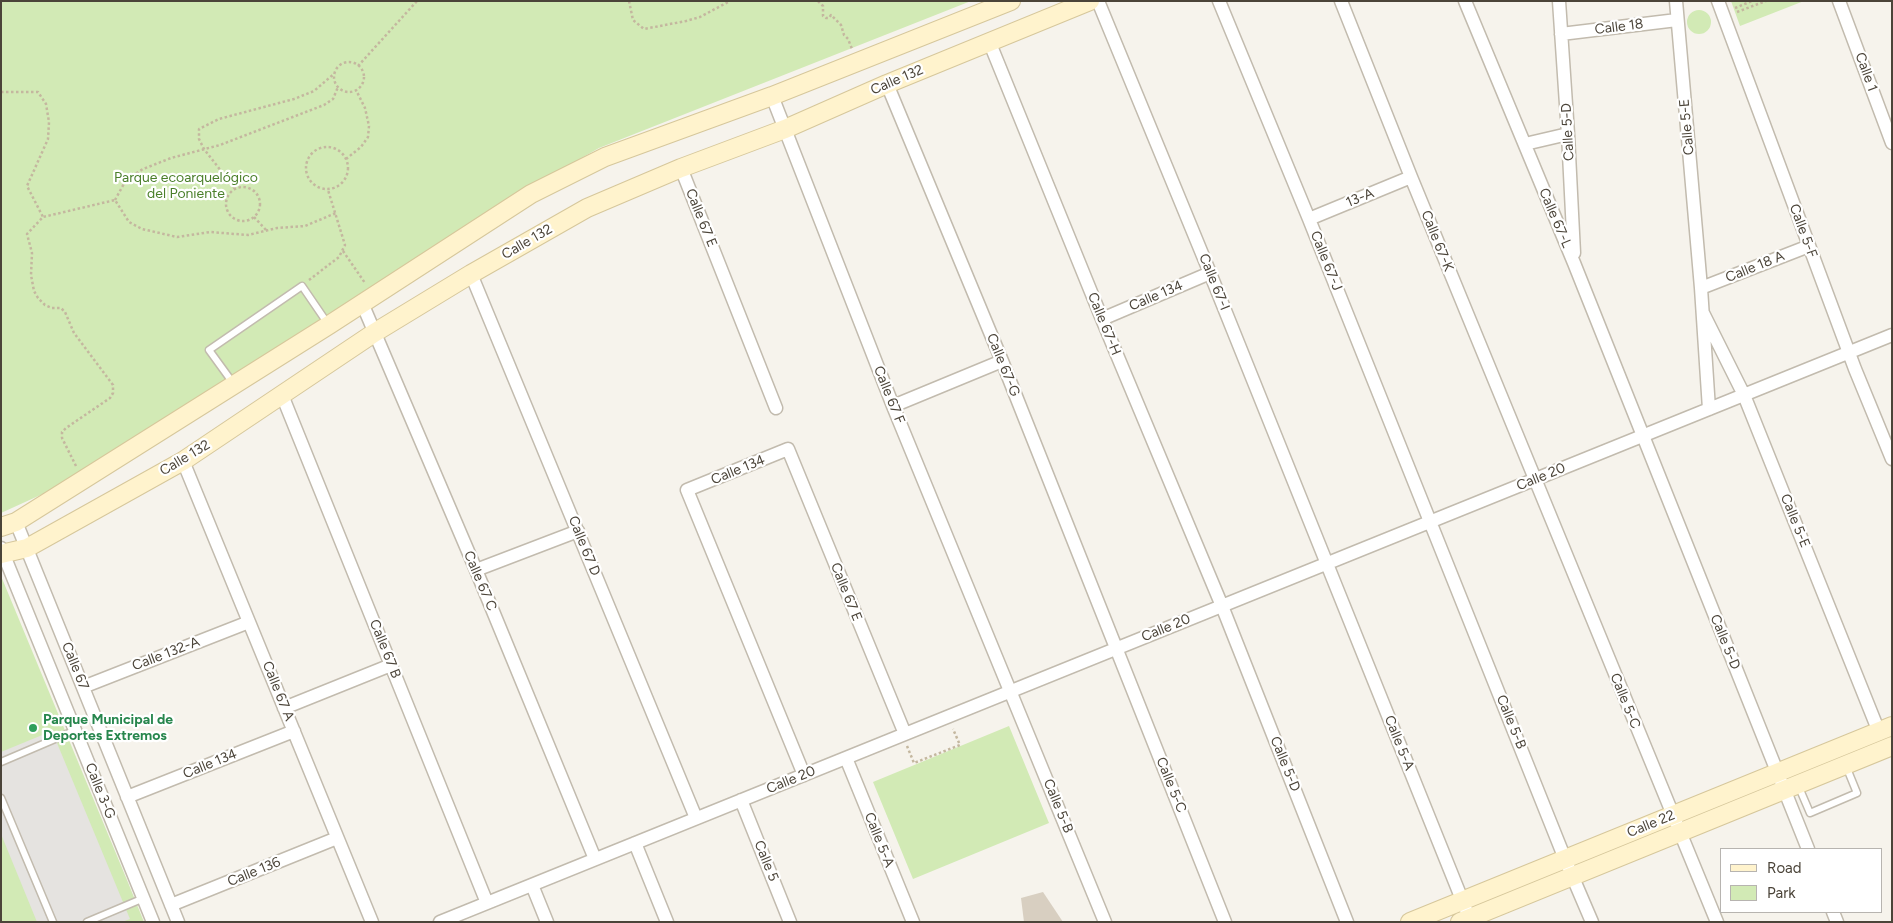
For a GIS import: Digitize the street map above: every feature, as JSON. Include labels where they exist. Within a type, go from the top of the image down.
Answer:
[{"type":"street","points":[[9,525],[329,325],[531,194],[605,157],[772,96],[1011,1]]},
{"type":"street","name":"Calle 132","points":[[2,552],[27,548],[183,461],[374,333],[471,274],[587,208],[681,168],[784,129],[989,41],[1090,1]]},
{"type":"street","name":"Calle 67-I","points":[[1098,1],[1327,563]]},
{"type":"street","name":"Calle 67-J","points":[[1219,1],[1431,521]]},
{"type":"street","name":"Calle 67-K","points":[[1341,1],[1534,480]]},
{"type":"street","name":"Calle 67-L","points":[[1465,1],[1644,435]]},
{"type":"street","name":"Calle 5-D","points":[[1559,1],[1574,263]]},
{"type":"street","name":"Calle 5-E","points":[[1676,1],[1702,288],[1709,409]]},
{"type":"street","name":"Calle 5-F","points":[[1718,1],[1848,352],[1892,459]]},
{"type":"street","name":"Calle 1","points":[[1839,1],[1892,143]]},
{"type":"street","name":"Calle 18","points":[[1561,34],[1677,20]]},
{"type":"street","name":"Calle 67-H","points":[[989,41],[1102,319],[1222,606]]},
{"type":"street","name":"Calle 67-G","points":[[887,84],[1002,361],[1116,648]]},
{"type":"street","name":"Calle 67 F","points":[[772,96],[893,406],[1011,691]]},
{"type":"street","points":[[1525,144],[1568,134]]},
{"type":"street","name":"Calle 67 E","points":[[681,168],[776,408]]},
{"type":"street","name":"13-A","points":[[1309,219],[1411,177]]},
{"type":"street","name":"Calle 18 A","points":[[1702,288],[1809,246]]},
{"type":"street","name":"Calle 134","points":[[1102,319],[1210,272]]},
{"type":"street","name":"Calle 67 D","points":[[471,274],[696,818]]},
{"type":"street","name":"Calle 67 C","points":[[367,299],[374,333],[476,570],[595,859]]},
{"type":"street","name":"Calle 5-E","points":[[1703,313],[1744,395],[1885,729]]},
{"type":"street","name":"Calle 20","points":[[440,922],[846,758],[906,740],[1011,691],[1892,335]]},
{"type":"street","points":[[893,406],[1002,361]]},
{"type":"street","name":"Calle 67 B","points":[[282,396],[488,902]]},
{"type":"street","name":"Calle 5-D","points":[[1644,435],[1777,773],[1791,787],[1808,848]]},
{"type":"street","name":"Calle 134","points":[[788,449],[687,490],[804,775]]},
{"type":"street","name":"Calle 67 E","points":[[788,449],[906,740]]},
{"type":"street","name":"Calle 67 A","points":[[183,461],[372,922]]},
{"type":"street","name":"Calle 5-C","points":[[1534,480],[1717,922]]},
{"type":"street","name":"Calle 5-B","points":[[1431,521],[1565,859],[1592,922]]},
{"type":"street","name":"Calle 67","points":[[9,525],[27,548],[178,922]]},
{"type":"street","points":[[476,570],[578,531]]},
{"type":"street","name":"Calle 3-G","points":[[2,552],[153,922]]},
{"type":"street","name":"Calle 5-A","points":[[1327,563],[1462,901],[1466,920]]},
{"type":"street","name":"Calle 5-D","points":[[1222,606],[1347,922]]},
{"type":"street","name":"Calle 132-A","points":[[83,687],[249,622]]},
{"type":"street","name":"Calle 5-C","points":[[1116,648],[1225,922]]},
{"type":"street","points":[[284,708],[391,665]]},
{"type":"street","name":"Calle 5-B","points":[[1011,691],[1105,922]]},
{"type":"street","name":"Calle 22","points":[[1410,922],[1885,729]]},
{"type":"street","name":"Calle 134","points":[[127,797],[294,731]]},
{"type":"street","name":"Calle 22","points":[[1466,920],[1892,746]]},
{"type":"street","name":"Calle 5-A","points":[[846,758],[913,922]]},
{"type":"street","name":"Calle 5","points":[[741,800],[790,922]]},
{"type":"street","name":"Calle 136","points":[[171,906],[337,838]]},
{"type":"street","points":[[635,843],[666,922]]},
{"type":"street","points":[[532,885],[547,922]]},
{"type":"lane","points":[[234,385],[209,350],[302,286],[329,325]]},
{"type":"lane","points":[[1,762],[76,730]]},
{"type":"lane","points":[[1791,787],[1810,813],[1857,793],[1845,765]]},
{"type":"lane","points":[[1,798],[53,922]]},
{"type":"lane","points":[[87,922],[144,898]]},
{"type":"path","points":[[358,66],[417,1]]},
{"type":"path","points":[[629,1],[633,20],[644,29],[693,19],[730,1]]},
{"type":"path","points":[[818,1],[823,6],[822,16],[829,18],[831,15],[842,25],[844,35],[851,45]]},
{"type":"path","points":[[1732,8],[1752,1]]},
{"type":"path","points":[[1734,13],[1766,1]]},
{"type":"path","points":[[235,189],[204,149],[200,140],[200,129],[219,119],[294,99],[314,91],[344,63],[354,63],[358,66],[364,79],[360,88],[346,92],[338,87],[334,78],[335,73]]},
{"type":"path","points":[[77,468],[62,438],[62,432],[110,398],[113,393],[113,386],[74,333],[66,312],[61,308],[52,308],[45,305],[34,291],[31,275],[32,253],[27,234],[43,217],[115,200],[126,180],[143,169],[171,158],[254,132],[324,106],[333,98],[338,87]]},
{"type":"path","points":[[346,159],[361,147],[368,137],[369,126],[365,108],[356,90]]},
{"type":"path","points":[[1,92],[38,92],[46,104],[49,122],[48,139],[27,186],[43,217]]},
{"type":"path","points":[[329,147],[341,153],[348,165],[345,179],[341,184],[328,190],[315,186],[310,181],[307,175],[307,161],[316,150],[329,147]]},
{"type":"path","points":[[245,187],[255,192],[258,197],[260,207],[254,217],[243,222],[228,213],[227,197],[235,189],[245,187]]},
{"type":"path","points":[[302,286],[339,257],[345,245],[328,190]]},
{"type":"path","points":[[115,200],[129,222],[142,229],[178,237],[210,232],[248,235],[305,226],[336,213]]},
{"type":"path","points":[[254,217],[267,231]]},
{"type":"path","points":[[343,251],[367,299]]},
{"type":"path","points":[[906,740],[914,763],[960,745],[952,728]]},
{"type":"green space","name":"Parque ecoarquelógico del Poniente","points":[[1,1],[971,1],[599,148],[499,205],[69,482],[1,513]]},
{"type":"green space","points":[[1731,1],[1804,1],[1740,26]]},
{"type":"green space","points":[[1699,10],[1707,14],[1711,22],[1707,30],[1699,34],[1691,30],[1687,22],[1691,14]]},
{"type":"green space","name":"Parque Municipal de Deportes Extremos","points":[[1,576],[127,880],[144,922],[1,922]]},
{"type":"green space","points":[[1009,726],[1049,823],[913,879],[873,782]]},
{"type":"shaded area","name":"Parque Municipal de Deportes Extremos","points":[[52,731],[130,919],[122,922],[37,922],[1,834],[1,752]]},
{"type":"building","points":[[1043,892],[1063,922],[1024,922],[1021,898]]},
{"type":"place","name":"Parque Municipal de Deportes Extremos","points":[[33,728]]}]
